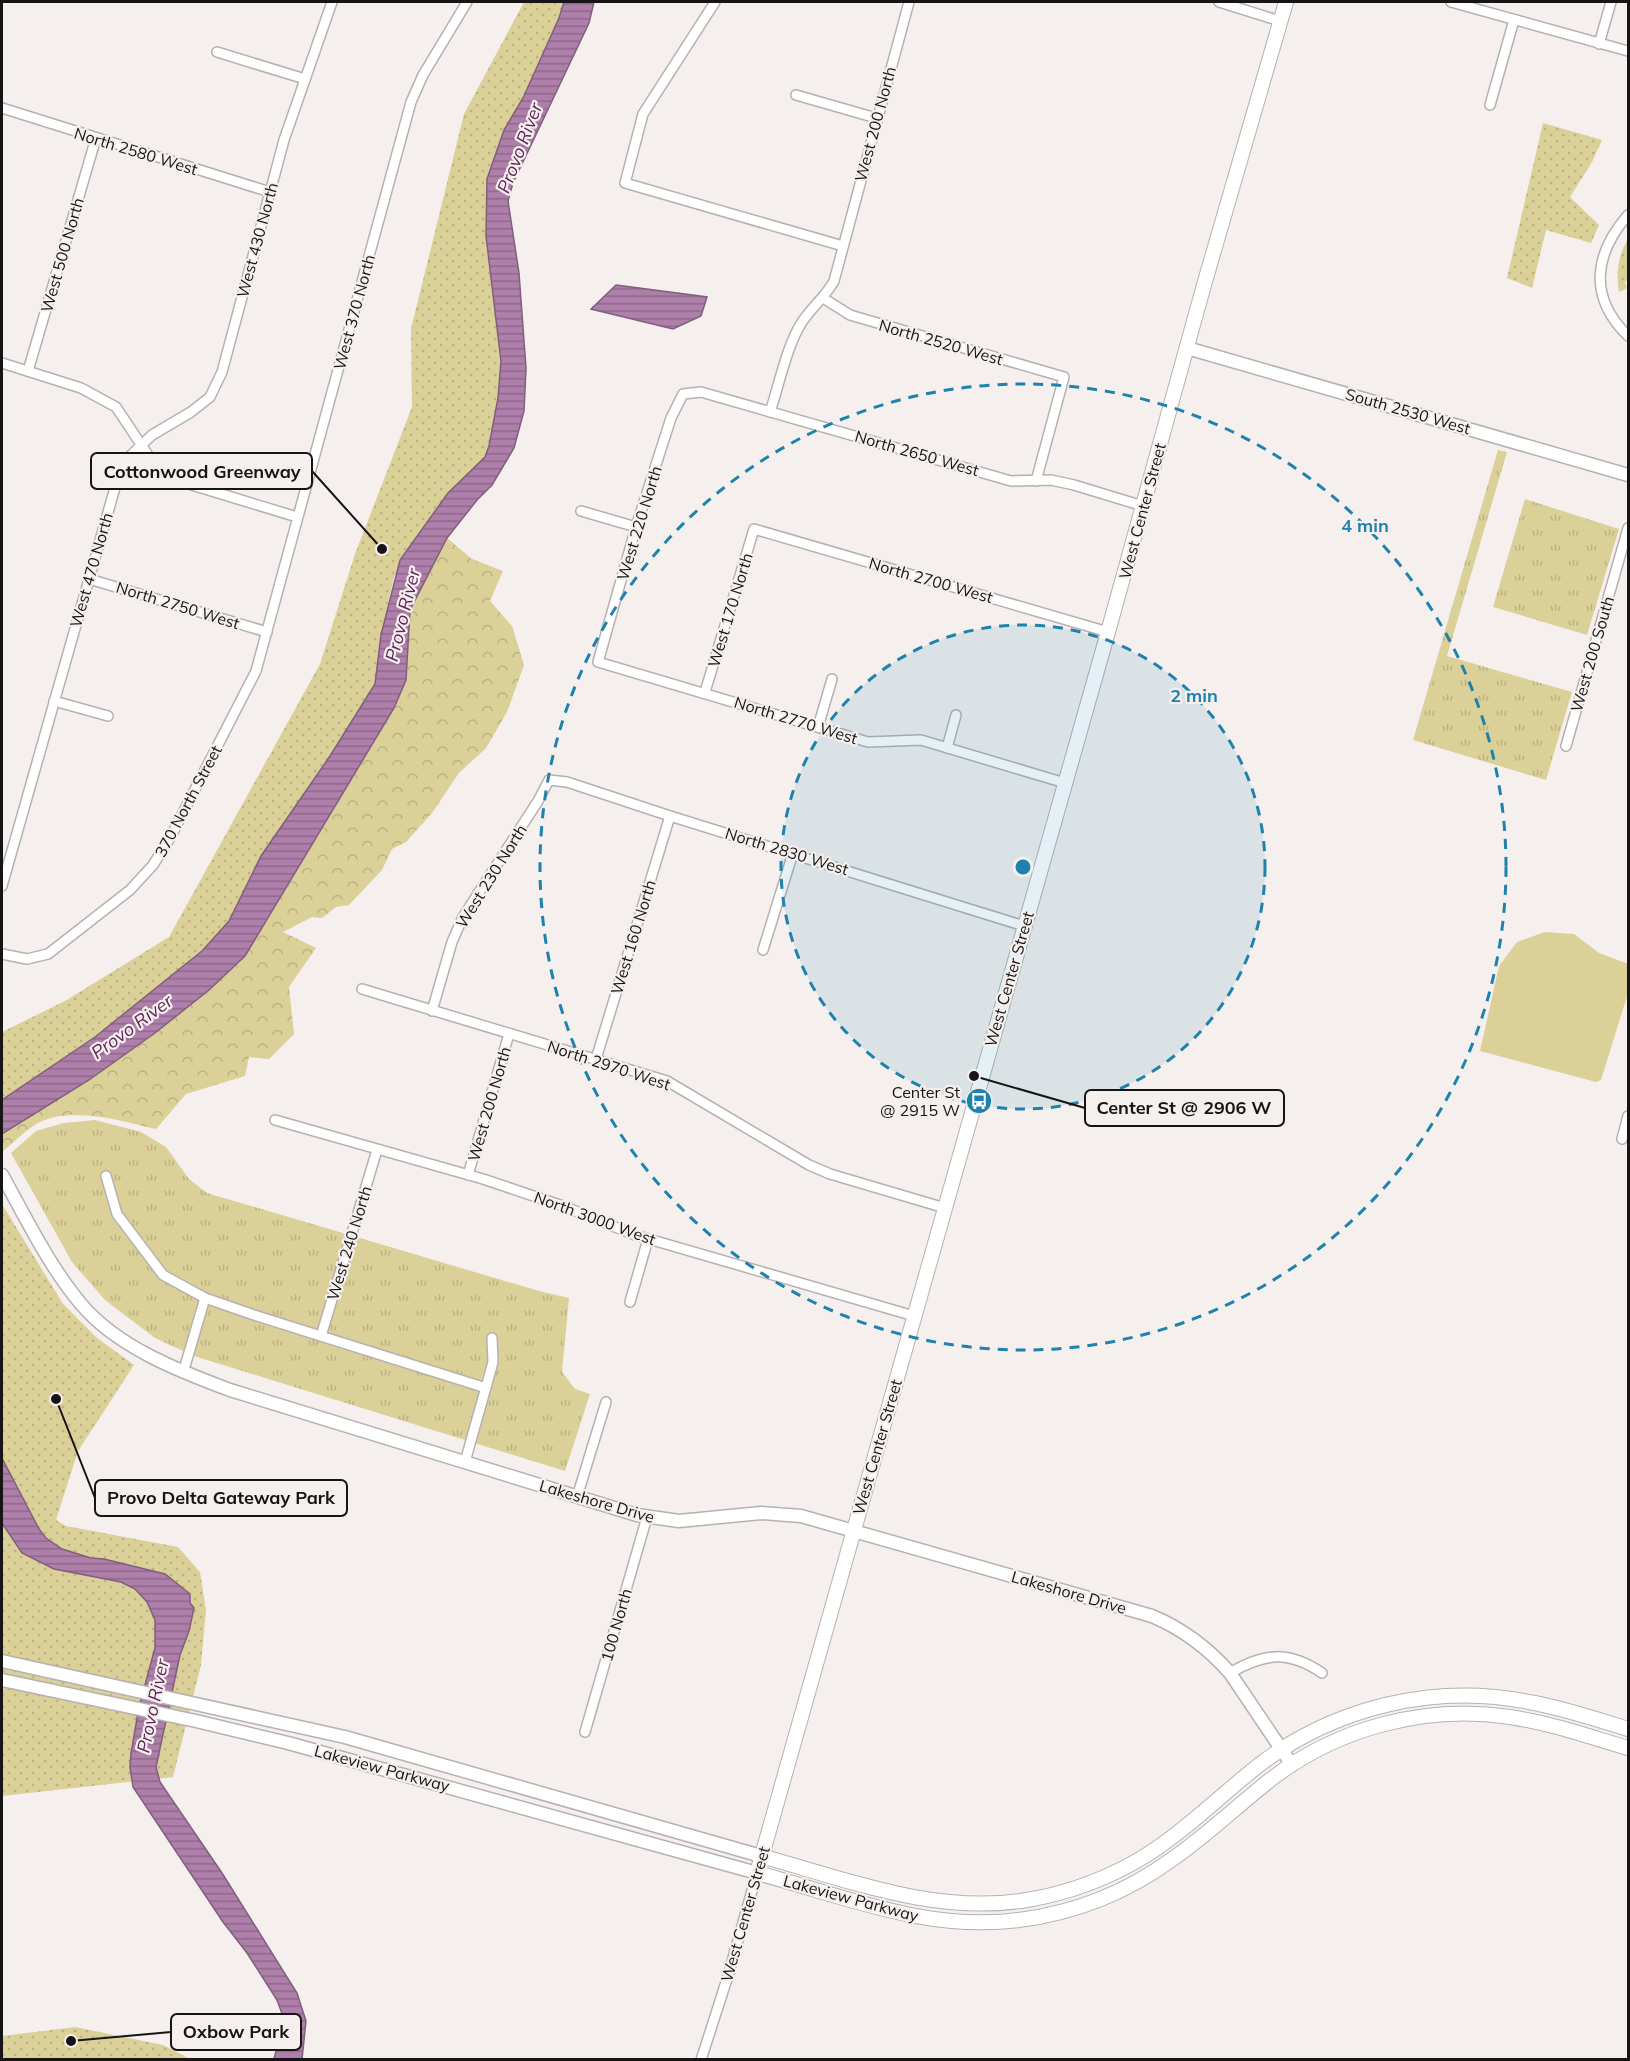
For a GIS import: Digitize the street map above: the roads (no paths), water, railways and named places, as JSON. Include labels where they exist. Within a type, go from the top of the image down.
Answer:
[{"type":"main road","name":"West Center Street","points":[[757,1873],[1286,2]]},
{"type":"main road","name":"Lakeview Parkway","points":[[761,1856],[924,1900],[992,1904],[1045,1897],[1097,1881],[1146,1856],[1282,1749],[1330,1724],[1364,1711],[1436,1696],[1473,1696],[1546,1705],[1629,1729]]},
{"type":"main road","name":"Lakeview Parkway","points":[[757,1873],[927,1919],[982,1923],[1019,1920],[1073,1908],[1108,1896],[1156,1870],[1185,1851],[1271,1779],[1333,1742],[1366,1729],[1411,1718],[1456,1714],[1492,1715],[1529,1720],[1629,1748]]},
{"type":"street","name":"West 430 North","points":[[141,446],[152,435],[191,412],[210,397],[222,372],[284,140],[332,2]]},
{"type":"street","name":"West 370 North","points":[[267,632],[411,102],[423,75],[467,2]]},
{"type":"street","points":[[715,2],[643,114],[625,183],[843,246]]},
{"type":"street","name":"West 200 North","points":[[770,412],[789,351],[801,324],[823,298],[834,280],[909,2]]},
{"type":"street","points":[[1219,2],[1280,21]]},
{"type":"street","points":[[1451,2],[1629,51]]},
{"type":"street","points":[[1599,44],[1611,2]]},
{"type":"street","points":[[1490,105],[1514,20]]},
{"type":"street","points":[[217,52],[305,79]]},
{"type":"street","points":[[796,95],[876,118]]},
{"type":"street","name":"North 2580 West","points":[[2,108],[270,192]]},
{"type":"street","name":"West 500 North","points":[[28,371],[96,138]]},
{"type":"street","points":[[1629,215],[1610,238],[1602,261],[1600,278],[1607,308],[1629,336]]},
{"type":"street","name":"North 2520 West","points":[[823,298],[850,315],[1064,377],[1035,481]]},
{"type":"street","name":"South 2530 West","points":[[1187,348],[1629,474]]},
{"type":"street","points":[[2,363],[81,388],[116,407],[141,446],[163,472],[182,482],[297,517]]},
{"type":"street","name":"North 2650 West","points":[[691,392],[701,392],[1011,481],[1051,480],[1143,506]]},
{"type":"street","name":"West 220 North","points":[[598,662],[636,527],[671,418],[683,394],[691,392]]},
{"type":"street","name":"West 470 North","points":[[2,885],[120,470],[127,459],[141,446]]},
{"type":"street","points":[[581,511],[636,527]]},
{"type":"street","name":"West 200 South","points":[[1566,746],[1629,528]]},
{"type":"street","name":"North 2700 West","points":[[754,529],[1108,632]]},
{"type":"street","name":"West 170 North","points":[[705,692],[754,529]]},
{"type":"street","name":"North 2750 West","points":[[89,579],[267,632]]},
{"type":"street","name":"370 North Street","points":[[2,954],[27,959],[48,954],[130,890],[153,865],[170,838],[256,671],[267,632]]},
{"type":"street","name":"North 2770 West","points":[[598,662],[868,742],[921,740],[1065,783]]},
{"type":"street","points":[[818,727],[832,680]]},
{"type":"street","points":[[54,701],[108,716]]},
{"type":"street","points":[[947,748],[956,715]]},
{"type":"street","name":"North 2830 West","points":[[549,780],[567,782],[1024,926]]},
{"type":"street","name":"West 230 North","points":[[432,1011],[452,942],[463,917],[538,801],[549,780]]},
{"type":"street","name":"West 160 North","points":[[596,1059],[670,816]]},
{"type":"street","points":[[763,950],[793,852]]},
{"type":"street","name":"North 2970 West","points":[[362,989],[667,1081],[809,1165],[830,1174],[945,1208]]},
{"type":"street","name":"West 200 North","points":[[468,1175],[509,1034]]},
{"type":"street","points":[[1622,1138],[1629,1116]]},
{"type":"street","name":"North 3000 West","points":[[275,1120],[468,1175],[563,1206],[648,1239],[914,1316]]},
{"type":"street","name":"West 240 North","points":[[321,1336],[376,1150]]},
{"type":"street","name":"Lakeshore Drive","points":[[2,1175],[49,1258],[81,1304],[104,1325],[136,1348],[183,1372],[230,1390],[647,1518],[686,1521],[775,1513],[807,1517],[1152,1617],[1173,1626],[1198,1642],[1230,1673],[1292,1765]]},
{"type":"street","points":[[106,1176],[117,1214],[163,1275],[205,1298],[486,1388]]},
{"type":"street","points":[[630,1302],[648,1239]]},
{"type":"street","points":[[183,1372],[205,1298]]},
{"type":"street","points":[[465,1462],[494,1362],[492,1338]]},
{"type":"street","points":[[577,1497],[606,1402]]},
{"type":"street","name":"100 North","points":[[585,1732],[647,1518]]},
{"type":"street","points":[[1230,1673],[1261,1658],[1272,1656],[1300,1661],[1322,1673]]},
{"type":"street","name":"Lakeview Parkway","points":[[2,1661],[370,1744],[761,1856]]},
{"type":"street","name":"Lakeview Parkway","points":[[2,1680],[196,1721],[333,1755],[757,1873]]},
{"type":"street","name":"West Center Street","points":[[701,2060],[757,1873]]},
{"type":"water","name":"Provo River","points":[[564,2],[594,2],[589,23],[513,183],[508,201],[519,273],[526,368],[524,411],[514,448],[492,485],[447,538],[410,610],[406,680],[394,708],[245,956],[209,990],[155,1033],[89,1080],[2,1134],[2,1100],[95,1037],[202,951],[229,921],[261,856],[330,756],[375,684],[381,635],[400,560],[448,493],[485,457],[489,446],[498,398],[501,361],[486,236],[487,179],[504,130],[523,98]]},
{"type":"water","points":[[616,285],[707,297],[701,316],[673,329],[591,309]]},
{"type":"water","name":"Provo River","points":[[2,1458],[46,1538],[62,1549],[91,1558],[165,1574],[190,1594],[190,1603],[194,1608],[180,1655],[156,1767],[160,1782],[222,1873],[297,1993],[306,2021],[302,2059],[274,2059],[284,2019],[277,2000],[133,1787],[130,1767],[131,1753],[139,1707],[155,1648],[155,1620],[147,1602],[135,1589],[121,1582],[54,1569],[22,1553],[2,1523]]},
{"type":"place","name":"Cottonwood Greenway","points":[[382,549]]},
{"type":"place","name":"Center St @ 2906 W","points":[[974,1076]]},
{"type":"place","name":"Center St @ 2915 W","points":[[979,1101]]},
{"type":"place","name":"Provo Delta Gateway Park","points":[[56,1399]]},
{"type":"place","name":"Oxbow Park","points":[[71,2041]]}]
